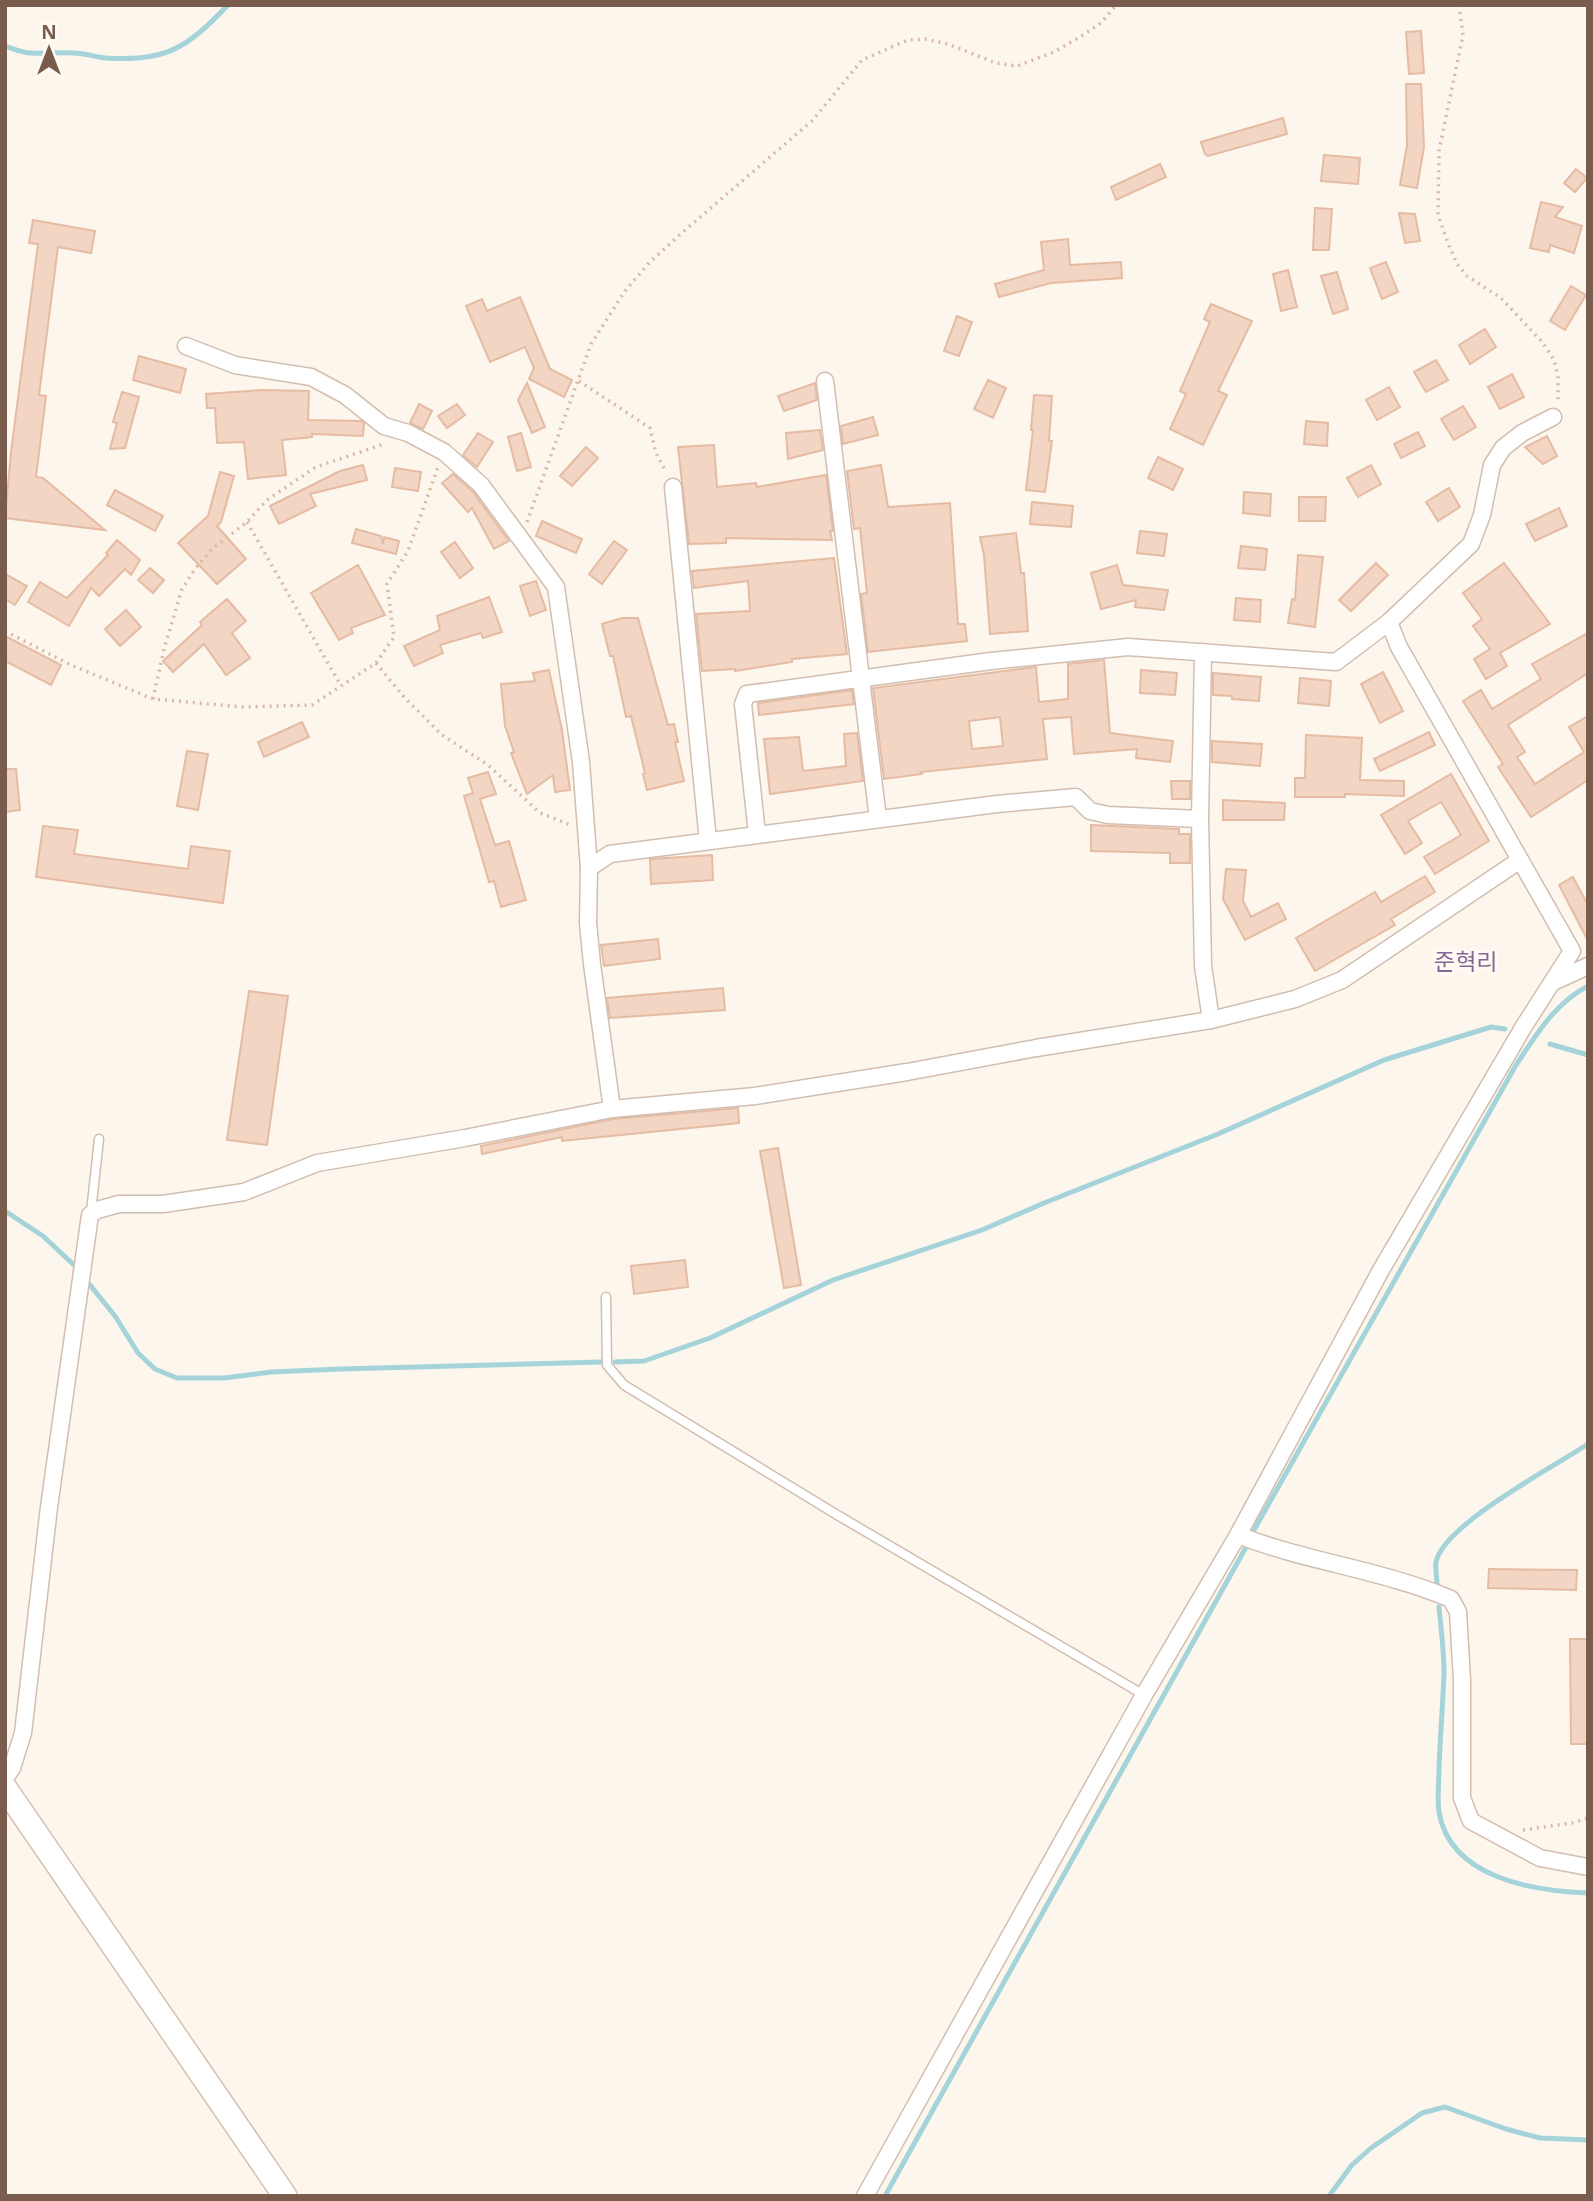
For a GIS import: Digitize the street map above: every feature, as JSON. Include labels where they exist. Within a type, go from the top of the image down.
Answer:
[{"type":"main road","points":[[5,1788],[285,2196]]},
{"type":"street","points":[[186,346],[234,365],[311,377],[345,395],[384,426],[408,433],[444,453],[481,485],[556,587],[587,828],[588,923],[612,1109]]},
{"type":"street","points":[[825,381],[878,819]]},
{"type":"street","points":[[757,834],[743,704],[747,694],[1068,651],[1128,647],[1336,662],[1389,622],[1471,544],[1482,515],[1492,465],[1503,448],[1522,433],[1553,417]]},
{"type":"street","points":[[673,487],[708,841]]},
{"type":"street","points":[[864,2196],[1144,1695],[1238,1535],[1381,1270],[1524,1026],[1572,951],[1399,647],[1389,622]]},
{"type":"street","points":[[1203,652],[1200,819],[1203,966],[1211,1020]]},
{"type":"street","points":[[589,868],[610,854],[878,819],[1076,797],[1090,811],[1108,815],[1200,819]]},
{"type":"street","points":[[5,1778],[12,1768],[23,1733],[49,1507],[90,1215],[97,1210],[119,1204],[163,1204],[244,1192],[317,1163],[612,1109],[755,1096],[1211,1020],[1295,999],[1342,980],[1520,860]]},
{"type":"street","points":[[1553,982],[1588,967]]},
{"type":"street","points":[[1238,1535],[1275,1550],[1409,1585],[1451,1599],[1458,1612],[1462,1680],[1462,1798],[1471,1821],[1540,1858],[1588,1867]]},
{"type":"lane","points":[[90,1215],[99,1139]]},
{"type":"lane","points":[[607,1297],[607,1365],[624,1385],[839,1516],[1144,1695]]},
{"type":"path","points":[[522,544],[542,476],[591,344],[617,302],[634,280],[684,230],[813,120],[862,60],[908,40],[925,39],[947,44],[996,63],[1017,66],[1036,60],[1080,37],[1101,23],[1116,5]]},
{"type":"path","points":[[1459,5],[1463,35],[1439,151],[1438,215],[1457,264],[1466,276],[1501,298],[1543,343],[1553,360],[1559,395],[1553,417]]},
{"type":"path","points":[[579,381],[650,428],[656,453],[673,487]]},
{"type":"path","points":[[153,699],[164,649],[182,589],[212,550],[247,522],[267,500],[316,467],[408,433]]},
{"type":"path","points":[[5,631],[71,665],[153,699],[243,707],[313,705],[376,663],[394,636],[387,584],[408,551],[429,487],[444,453]]},
{"type":"path","points":[[247,522],[341,686]]},
{"type":"path","points":[[376,663],[404,697],[442,735],[488,765],[540,813],[566,824],[587,828]]},
{"type":"path","points":[[1489,1833],[1545,1828],[1588,1818]]},
{"type":"building","points":[[1421,31],[1424,73],[1409,74],[1406,32]]},
{"type":"building","points":[[1406,84],[1421,84],[1424,147],[1417,188],[1400,185],[1407,145]]},
{"type":"building","points":[[1283,118],[1287,134],[1208,156],[1205,154],[1201,142]]},
{"type":"building","points":[[1324,155],[1360,158],[1358,184],[1321,181]]},
{"type":"building","points":[[1160,164],[1166,177],[1116,200],[1111,187]]},
{"type":"building","points":[[1576,169],[1587,178],[1575,192],[1564,183]]},
{"type":"building","points":[[1541,202],[1563,207],[1555,217],[1582,226],[1574,253],[1550,245],[1549,252],[1530,248]]},
{"type":"building","points":[[1315,208],[1332,209],[1329,250],[1313,250]]},
{"type":"building","points":[[1399,213],[1415,214],[1420,241],[1405,243]]},
{"type":"building","points":[[33,220],[95,231],[91,253],[58,247],[39,395],[46,396],[36,477],[43,478],[105,530],[5,518],[38,244],[29,243]]},
{"type":"building","points":[[1068,239],[1070,265],[1121,262],[1122,278],[1051,283],[999,297],[995,284],[1044,270],[1041,242]]},
{"type":"building","points":[[1386,262],[1398,292],[1382,299],[1370,268]]},
{"type":"building","points":[[1288,270],[1297,307],[1281,311],[1273,274]]},
{"type":"building","points":[[1337,272],[1348,309],[1333,314],[1321,276]]},
{"type":"building","points":[[1571,286],[1586,295],[1565,330],[1550,321]]},
{"type":"building","points":[[520,297],[550,369],[572,380],[564,397],[529,379],[534,368],[525,347],[490,362],[466,306],[482,299],[487,311]]},
{"type":"building","points":[[1211,304],[1252,321],[1218,391],[1227,395],[1203,445],[1170,429],[1186,394],[1180,391],[1210,322],[1204,319]]},
{"type":"building","points":[[957,316],[972,322],[959,356],[944,351]]},
{"type":"building","points":[[1485,329],[1496,347],[1470,364],[1459,345]]},
{"type":"building","points":[[139,356],[186,369],[180,393],[133,380]]},
{"type":"building","points":[[1436,360],[1448,380],[1426,392],[1414,372]]},
{"type":"building","points":[[1512,374],[1524,397],[1500,409],[1488,387]]},
{"type":"building","points":[[988,380],[1006,388],[993,418],[974,409]]},
{"type":"building","points":[[527,383],[545,427],[532,433],[518,400]]},
{"type":"building","points":[[815,383],[817,400],[784,411],[778,396]]},
{"type":"building","points":[[1389,387],[1400,407],[1377,420],[1366,400]]},
{"type":"building","points":[[262,390],[309,391],[308,420],[361,421],[364,423],[363,436],[312,434],[312,437],[282,440],[286,475],[248,479],[244,442],[217,443],[215,408],[207,408],[206,394]]},
{"type":"building","points":[[122,392],[139,397],[125,448],[110,449],[117,423],[113,422]]},
{"type":"building","points":[[1034,395],[1052,396],[1049,441],[1052,441],[1045,492],[1026,490]]},
{"type":"building","points":[[419,404],[432,411],[423,429],[410,423]]},
{"type":"building","points":[[457,404],[465,415],[447,428],[438,416]]},
{"type":"building","points":[[1463,406],[1476,427],[1454,440],[1441,419]]},
{"type":"building","points":[[873,417],[878,435],[843,444],[841,426]]},
{"type":"building","points":[[1306,421],[1328,423],[1327,446],[1304,444]]},
{"type":"building","points":[[820,430],[823,450],[788,459],[786,433]]},
{"type":"building","points":[[1418,432],[1425,446],[1401,458],[1394,444]]},
{"type":"building","points":[[478,433],[493,442],[477,467],[463,455]]},
{"type":"building","points":[[521,433],[531,467],[517,471],[508,437]]},
{"type":"building","points":[[1547,436],[1557,456],[1543,464],[1525,447]]},
{"type":"building","points":[[714,445],[717,487],[756,483],[757,487],[826,475],[832,540],[726,538],[726,543],[689,544],[678,447]]},
{"type":"building","points":[[586,447],[598,458],[572,486],[560,476]]},
{"type":"building","points":[[1158,457],[1183,469],[1173,490],[1148,478]]},
{"type":"building","points":[[363,465],[367,480],[310,494],[316,506],[279,524],[270,506],[340,471]]},
{"type":"building","points":[[881,465],[888,507],[950,503],[958,624],[965,624],[967,641],[868,652],[861,594],[867,593],[860,528],[854,529],[847,471]]},
{"type":"building","points":[[1371,465],[1381,484],[1358,497],[1347,478]]},
{"type":"building","points":[[395,468],[421,472],[418,491],[392,487]]},
{"type":"building","points":[[220,472],[234,476],[221,522],[217,526],[246,559],[217,584],[178,543],[208,516]]},
{"type":"building","points":[[453,474],[473,492],[509,541],[494,549],[472,508],[468,512],[442,483]]},
{"type":"building","points":[[1449,488],[1460,507],[1438,521],[1426,502]]},
{"type":"building","points":[[115,490],[163,516],[155,531],[107,505]]},
{"type":"building","points":[[1244,492],[1271,494],[1270,516],[1243,513]]},
{"type":"building","points":[[1299,497],[1326,497],[1325,521],[1299,521]]},
{"type":"building","points":[[1032,502],[1073,506],[1071,527],[1030,524]]},
{"type":"building","points":[[1559,508],[1567,526],[1535,541],[1526,524]]},
{"type":"building","points":[[542,521],[582,539],[576,553],[536,536]]},
{"type":"building","points":[[356,529],[381,536],[383,544],[384,537],[399,541],[396,554],[352,543]]},
{"type":"building","points":[[1140,531],[1167,534],[1164,556],[1137,553]]},
{"type":"building","points":[[1016,533],[1021,573],[1024,573],[1028,631],[990,634],[984,555],[980,537]]},
{"type":"building","points":[[117,540],[140,560],[131,575],[125,569],[99,596],[91,588],[69,626],[28,602],[40,582],[67,598],[108,555],[106,553]]},
{"type":"building","points":[[614,541],[627,550],[602,584],[589,574]]},
{"type":"building","points":[[455,542],[473,568],[460,578],[441,552]]},
{"type":"building","points":[[1241,546],[1267,549],[1265,570],[1238,568]]},
{"type":"building","points":[[1298,555],[1323,557],[1315,627],[1288,623],[1292,599],[1295,600]]},
{"type":"building","points":[[834,558],[847,654],[792,659],[792,662],[735,671],[702,671],[696,614],[750,611],[748,581],[694,588],[692,571]]},
{"type":"building","points":[[1376,563],[1388,575],[1351,611],[1339,600]]},
{"type":"building","points":[[1504,563],[1550,624],[1500,653],[1507,666],[1486,679],[1474,659],[1490,649],[1473,626],[1482,619],[1463,593]]},
{"type":"building","points":[[358,565],[385,615],[351,628],[353,633],[339,640],[311,593]]},
{"type":"building","points":[[1117,565],[1123,585],[1168,590],[1164,610],[1135,607],[1136,600],[1101,609],[1091,573]]},
{"type":"building","points":[[150,568],[164,580],[153,593],[138,580]]},
{"type":"building","points":[[5,574],[27,586],[15,605],[5,599]]},
{"type":"building","points":[[536,581],[546,610],[530,616],[520,586]]},
{"type":"building","points":[[489,597],[502,632],[483,638],[481,633],[440,645],[443,653],[414,666],[404,646],[440,630],[437,616]]},
{"type":"building","points":[[1236,598],[1261,600],[1260,622],[1234,620]]},
{"type":"building","points":[[227,599],[246,621],[232,633],[250,658],[226,675],[204,644],[173,672],[163,661],[202,625],[200,622]]},
{"type":"building","points":[[126,610],[141,627],[120,646],[105,629]]},
{"type":"building","points":[[622,618],[638,618],[668,725],[674,724],[678,742],[675,742],[684,781],[647,790],[631,716],[626,717],[613,656],[610,656],[602,624]]},
{"type":"building","points":[[1588,633],[1588,673],[1508,725],[1525,752],[1517,757],[1535,784],[1584,752],[1569,727],[1588,716],[1588,780],[1531,817],[1498,767],[1503,764],[1463,701],[1481,690],[1492,709],[1541,679],[1532,664]]},
{"type":"building","points":[[5,636],[61,665],[51,685],[5,661]]},
{"type":"building","points":[[1104,660],[1110,733],[1173,741],[1170,762],[1136,758],[1137,749],[1074,754],[1071,717],[1043,719],[1047,759],[921,772],[922,774],[884,779],[873,688],[1036,667],[1039,702],[1068,699],[1068,664]],"holes":[[[1000,717],[1003,746],[972,749],[969,721]]]},
{"type":"building","points":[[549,670],[562,730],[570,790],[555,792],[553,775],[527,794],[511,753],[514,752],[505,726],[501,684],[535,681],[533,673]]},
{"type":"building","points":[[1141,670],[1177,673],[1175,695],[1140,693]]},
{"type":"building","points":[[1383,672],[1403,711],[1380,723],[1361,684]]},
{"type":"building","points":[[1213,673],[1261,677],[1259,701],[1213,695]]},
{"type":"building","points":[[1300,678],[1331,681],[1329,706],[1298,703]]},
{"type":"building","points":[[852,690],[854,704],[759,715],[758,703]]},
{"type":"building","points":[[302,722],[309,737],[264,757],[258,742]]},
{"type":"building","points":[[1429,732],[1435,745],[1380,771],[1374,759]]},
{"type":"building","points":[[857,733],[863,781],[770,794],[764,739],[799,737],[803,771],[846,766],[844,734]]},
{"type":"building","points":[[1306,735],[1362,738],[1360,780],[1404,781],[1404,796],[1345,794],[1345,797],[1295,797],[1295,778],[1305,778]]},
{"type":"building","points":[[1212,741],[1262,744],[1260,766],[1212,762]]},
{"type":"building","points":[[187,751],[208,754],[198,810],[177,806]]},
{"type":"building","points":[[5,769],[16,769],[20,810],[5,812]]},
{"type":"building","points":[[488,772],[496,794],[480,799],[495,845],[509,841],[526,900],[501,907],[494,881],[489,882],[464,796],[473,793],[468,778]]},
{"type":"building","points":[[1451,774],[1489,841],[1435,874],[1424,857],[1461,835],[1441,802],[1408,821],[1422,843],[1405,854],[1381,815]]},
{"type":"building","points":[[1171,781],[1190,781],[1190,799],[1172,799]]},
{"type":"building","points":[[1223,800],[1285,803],[1284,820],[1223,820]]},
{"type":"building","points":[[1091,825],[1179,829],[1179,834],[1190,834],[1190,863],[1170,863],[1170,853],[1091,851]]},
{"type":"building","points":[[43,826],[78,830],[74,854],[188,869],[191,846],[230,851],[223,903],[36,877]]},
{"type":"building","points":[[712,855],[713,880],[651,884],[650,859]]},
{"type":"building","points":[[1226,869],[1246,870],[1243,901],[1251,917],[1278,903],[1286,919],[1245,940],[1223,899]]},
{"type":"building","points":[[1425,876],[1435,892],[1391,919],[1395,925],[1315,971],[1296,938],[1375,892],[1381,902]]},
{"type":"building","points":[[1573,877],[1588,905],[1588,941],[1559,885]]},
{"type":"building","points":[[658,939],[660,959],[604,966],[601,945]]},
{"type":"building","points":[[723,988],[725,1010],[610,1018],[607,998]]},
{"type":"building","points":[[249,991],[288,996],[267,1145],[227,1140]]},
{"type":"building","points":[[738,1108],[739,1123],[562,1141],[562,1137],[482,1154],[481,1146],[613,1119]]},
{"type":"building","points":[[778,1148],[801,1285],[784,1288],[760,1151]]},
{"type":"building","points":[[685,1260],[688,1287],[634,1294],[631,1266]]},
{"type":"building","points":[[1489,1569],[1577,1570],[1576,1590],[1488,1588]]},
{"type":"building","points":[[1570,1639],[1588,1639],[1588,1744],[1571,1744]]},
{"type":"waterway","points":[[5,46],[28,53],[78,53],[127,59],[145,57],[160,54],[187,42],[228,5]]},
{"type":"waterway","points":[[1254,1530],[1516,1065],[1556,1011],[1588,986]]},
{"type":"waterway","points":[[615,1362],[644,1361],[710,1338],[833,1280],[982,1230],[1218,1134],[1384,1060],[1491,1027],[1505,1029]]},
{"type":"waterway","points":[[1550,1044],[1588,1055]]},
{"type":"waterway","points":[[5,1211],[43,1236],[74,1265]]},
{"type":"waterway","points":[[90,1285],[115,1316],[138,1353],[155,1369],[177,1378],[224,1378],[271,1372],[340,1369],[601,1362]]},
{"type":"waterway","points":[[1437,1584],[1436,1562],[1443,1547],[1458,1531],[1502,1497],[1588,1444]]},
{"type":"waterway","points":[[885,2196],[1245,1549]]},
{"type":"waterway","points":[[1439,1607],[1444,1672],[1438,1801],[1446,1834],[1459,1852],[1476,1866],[1497,1877],[1543,1889],[1588,1893]]},
{"type":"waterway","points":[[1329,2196],[1352,2165],[1371,2148],[1422,2113],[1445,2107],[1540,2138],[1588,2140]]},
{"type":"district","name":"준혁리","points":[[1466,961]]}]
